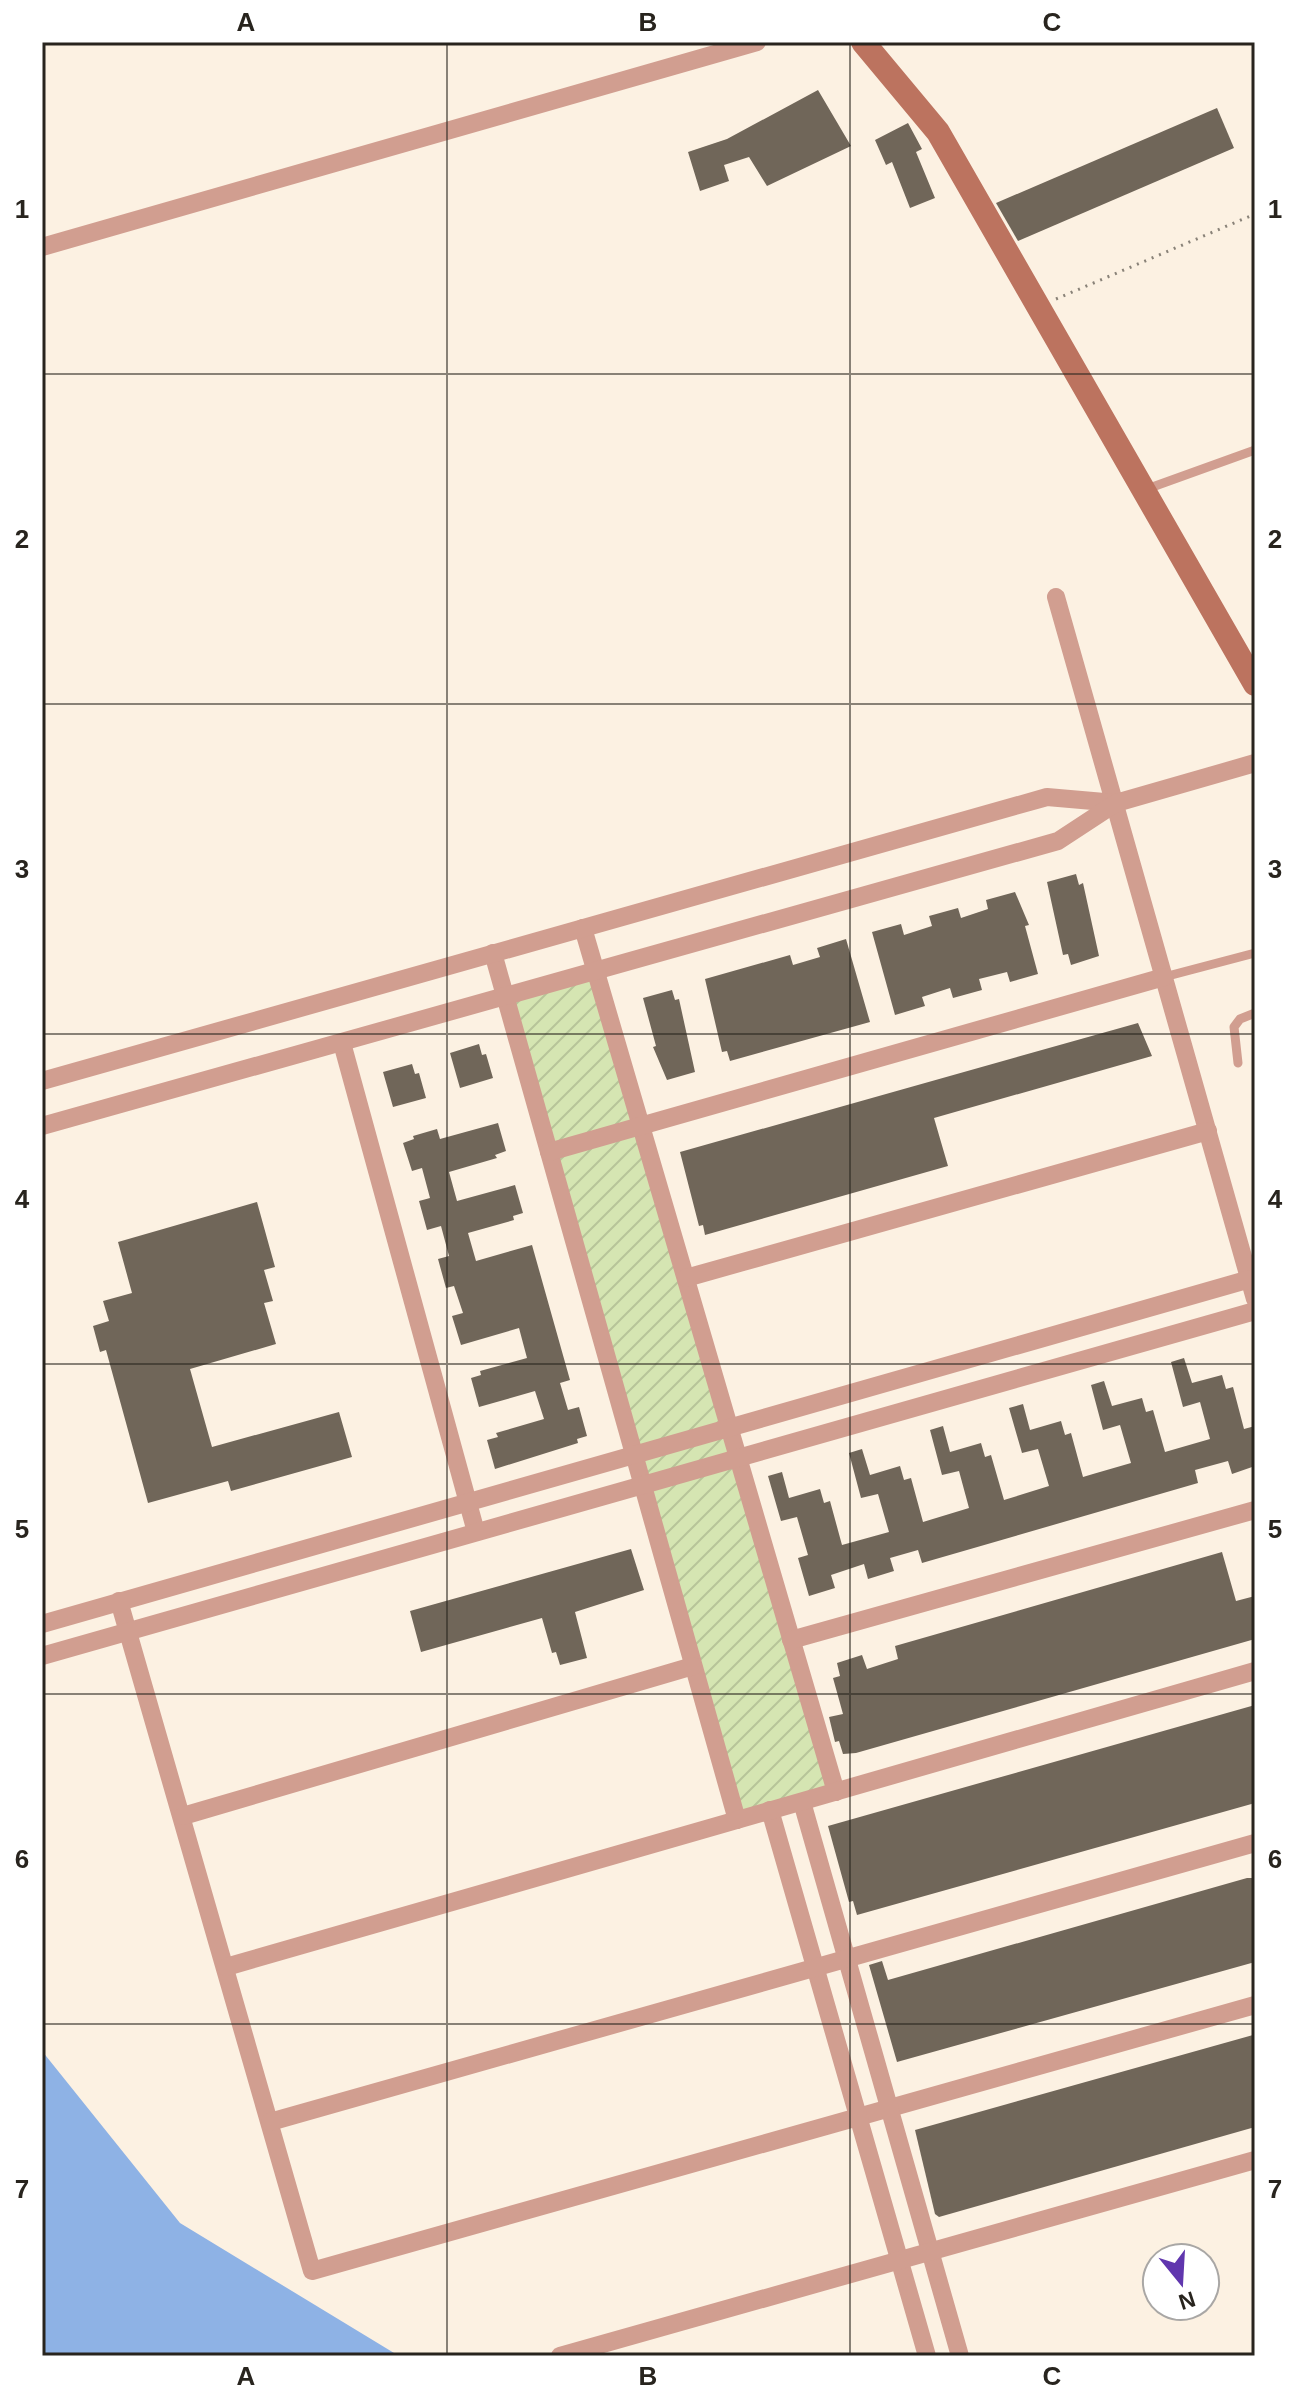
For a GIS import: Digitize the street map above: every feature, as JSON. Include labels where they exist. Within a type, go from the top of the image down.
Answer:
[{"type":"street","points":[[42,247],[757,42]]},
{"type":"street","points":[[863,42],[938,132],[1041,306],[1255,684]]},
{"type":"street","points":[[1056,597],[1255,1299]]},
{"type":"street","points":[[42,1126],[1058,841],[1116,803],[1255,763]]},
{"type":"street","points":[[42,1081],[1047,797],[1116,803]]},
{"type":"street","points":[[583,928],[836,1792]]},
{"type":"street","points":[[493,953],[737,1820]]},
{"type":"street","points":[[549,1152],[1164,977]]},
{"type":"street","points":[[342,1043],[476,1532]]},
{"type":"street","points":[[686,1278],[1208,1131]]},
{"type":"street","points":[[42,1624],[1250,1279]]},
{"type":"street","points":[[42,1656],[1255,1311]]},
{"type":"street","points":[[791,1640],[1255,1510]]},
{"type":"street","points":[[119,1601],[312,2271],[1255,2005]]},
{"type":"street","points":[[183,1816],[693,1666]]},
{"type":"street","points":[[226,1967],[1255,1671]]},
{"type":"street","points":[[802,1802],[960,2356]]},
{"type":"street","points":[[770,1810],[927,2356]]},
{"type":"street","points":[[270,2122],[1255,1843]]},
{"type":"street","points":[[560,2356],[1255,2160]]},
{"type":"lane","points":[[1144,490],[1255,450]]},
{"type":"lane","points":[[1164,977],[1255,953]]},
{"type":"lane","points":[[1238,1063],[1234,1027],[1240,1019],[1255,1013]]},
{"type":"path","points":[[1041,306],[1255,214]]},
{"type":"green space","points":[[595,970],[836,1792],[737,1820],[505,996]]},
{"type":"water","points":[[42,2051],[180,2223],[399,2356],[42,2356]]},
{"type":"building","points":[[818,90],[851,146],[767,186],[749,157],[724,165],[729,181],[700,191],[688,152],[727,139]]},
{"type":"building","points":[[1217,108],[1234,148],[1018,241],[996,203]]},
{"type":"building","points":[[908,123],[922,149],[916,152],[935,198],[910,208],[892,162],[886,165],[875,140]]},
{"type":"building","points":[[1076,874],[1079,885],[1083,883],[1099,956],[1071,965],[1068,954],[1063,955],[1047,882]]},
{"type":"building","points":[[1015,892],[1029,925],[1025,926],[1038,974],[1010,982],[1007,972],[979,979],[982,990],[953,998],[950,988],[922,997],[925,1006],[895,1015],[872,932],[901,924],[904,935],[932,926],[929,916],[958,908],[961,918],[988,909],[986,900]]},
{"type":"building","points":[[846,939],[870,1022],[730,1061],[727,1051],[722,1052],[705,979],[790,955],[793,965],[820,957],[817,948]]},
{"type":"building","points":[[672,990],[675,1000],[679,999],[695,1072],[667,1080],[653,1047],[656,1046],[643,998]]},
{"type":"building","points":[[1138,1023],[1152,1056],[934,1118],[948,1166],[705,1235],[703,1225],[699,1226],[680,1152]]},
{"type":"building","points":[[479,1044],[482,1055],[486,1054],[493,1078],[460,1088],[450,1053]]},
{"type":"building","points":[[412,1064],[415,1074],[419,1073],[426,1098],[393,1107],[383,1072]]},
{"type":"building","points":[[498,1123],[506,1151],[495,1155],[497,1158],[449,1172],[457,1201],[515,1185],[523,1213],[513,1216],[514,1220],[468,1233],[476,1261],[532,1245],[570,1380],[560,1383],[568,1410],[579,1407],[587,1436],[577,1439],[578,1443],[495,1469],[487,1440],[498,1437],[496,1433],[544,1419],[535,1391],[479,1407],[471,1378],[481,1375],[480,1371],[527,1358],[519,1328],[461,1345],[452,1316],[463,1313],[454,1286],[446,1288],[438,1259],[449,1256],[441,1226],[427,1230],[419,1201],[430,1198],[422,1168],[412,1171],[403,1143],[414,1139],[413,1136],[437,1129],[440,1139]]},
{"type":"building","points":[[257,1202],[275,1267],[264,1270],[273,1301],[264,1303],[276,1344],[190,1369],[212,1447],[339,1412],[352,1457],[231,1491],[228,1481],[148,1503],[106,1350],[100,1352],[93,1326],[109,1321],[103,1301],[132,1293],[118,1242]]},
{"type":"building","points":[[1184,1358],[1192,1383],[1222,1375],[1226,1389],[1233,1387],[1244,1429],[1255,1426],[1255,1466],[1232,1474],[1228,1461],[1195,1470],[1198,1483],[922,1563],[918,1550],[890,1558],[894,1571],[868,1579],[864,1564],[831,1575],[835,1588],[809,1596],[798,1558],[808,1555],[797,1517],[781,1521],[768,1476],[782,1472],[789,1498],[820,1489],[824,1503],[830,1501],[842,1545],[889,1532],[878,1494],[861,1498],[849,1453],[862,1449],[870,1475],[900,1466],[904,1480],[911,1478],[923,1522],[969,1508],[959,1471],[942,1475],[930,1430],[943,1426],[950,1452],[981,1443],[985,1457],[991,1455],[1004,1500],[1049,1486],[1038,1449],[1022,1453],[1009,1408],[1023,1404],[1030,1430],[1061,1421],[1065,1435],[1071,1433],[1083,1477],[1131,1463],[1120,1425],[1103,1430],[1091,1385],[1104,1381],[1112,1406],[1142,1398],[1146,1412],[1153,1410],[1165,1452],[1210,1439],[1200,1402],[1183,1407],[1171,1362]]},
{"type":"building","points":[[631,1549],[644,1590],[575,1612],[587,1658],[560,1665],[556,1652],[552,1653],[542,1618],[421,1652],[410,1611]]},
{"type":"building","points":[[1222,1552],[1236,1601],[1255,1596],[1255,1639],[856,1753],[843,1754],[839,1741],[835,1742],[829,1717],[843,1714],[833,1678],[840,1676],[837,1663],[862,1655],[867,1669],[898,1659],[895,1646]]},
{"type":"building","points":[[1255,1705],[1255,1803],[857,1915],[853,1901],[849,1902],[828,1826]]},
{"type":"building","points":[[1255,1878],[1255,1962],[897,2062],[869,1965],[882,1961],[888,1980]]},
{"type":"building","points":[[1253,2035],[1255,2127],[939,2217],[935,2214],[915,2130]]}]
